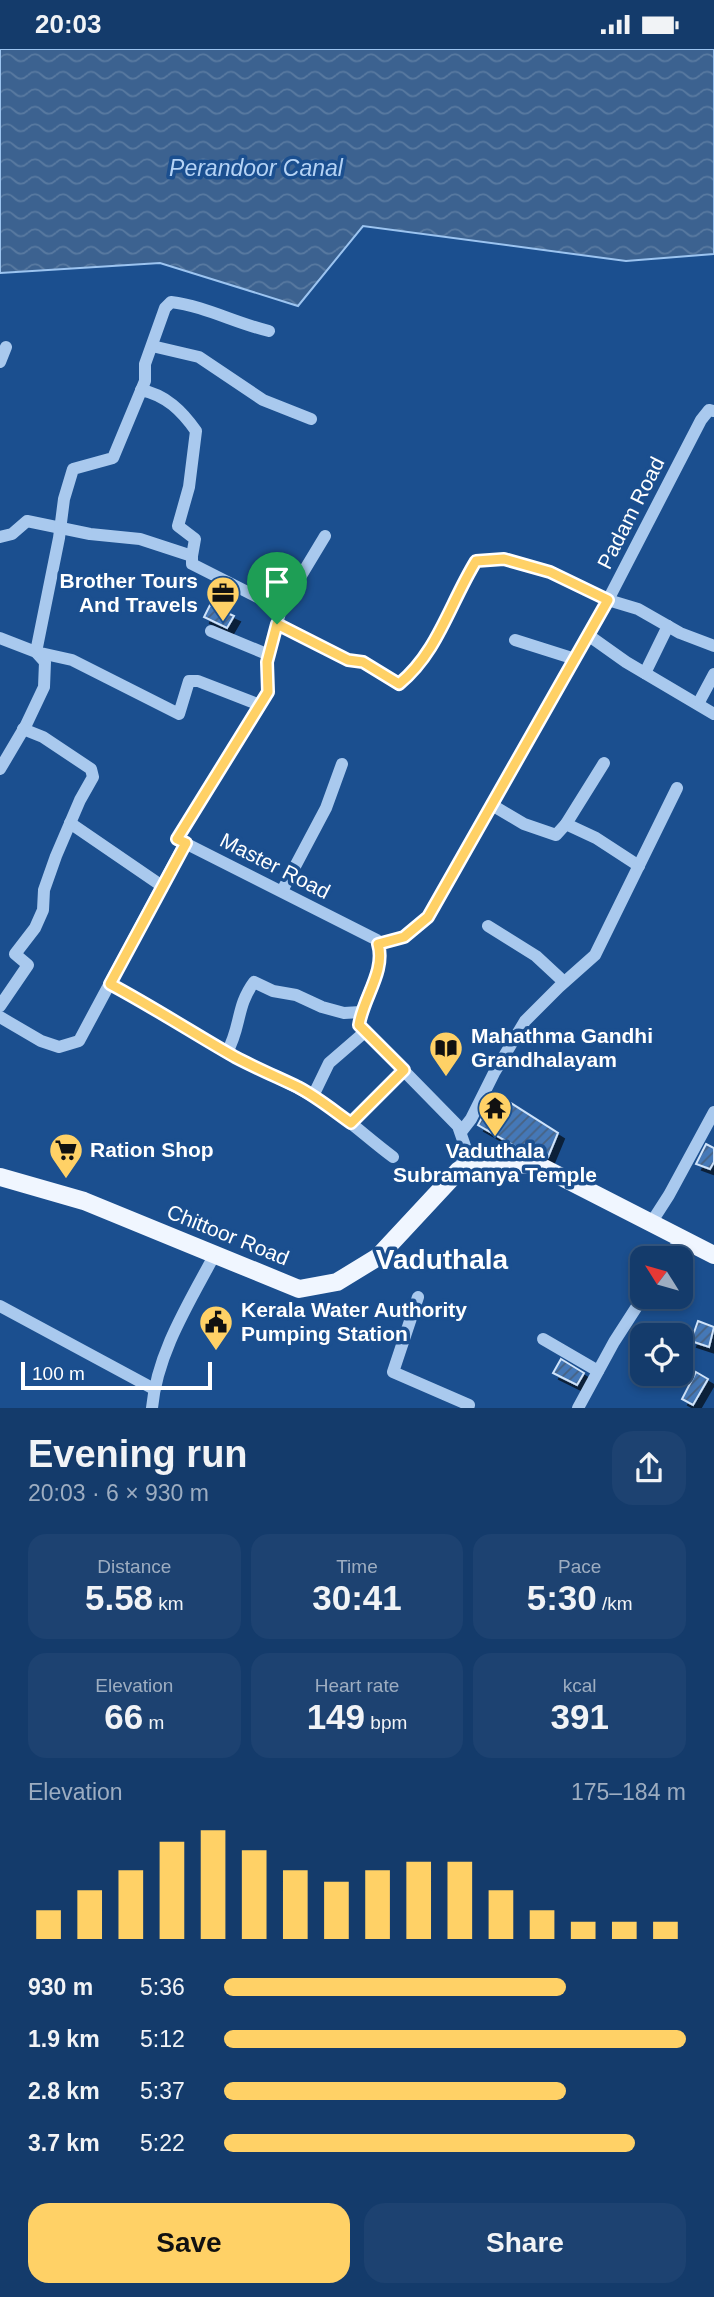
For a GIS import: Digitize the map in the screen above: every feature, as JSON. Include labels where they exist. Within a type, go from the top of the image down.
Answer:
[{"type":"main road","points":[[459,1170],[496,1162],[540,1166],[714,1255]]},
{"type":"main road","name":"Chittoor Road","points":[[0,1177],[84,1201],[299,1289],[337,1282],[378,1257],[459,1170]]},
{"type":"street","points":[[36,652],[64,499],[73,469],[113,458],[145,381],[145,364],[165,308],[170,302],[192,304],[269,331]]},
{"type":"street","points":[[152,346],[199,357],[262,400],[311,418]]},
{"type":"street","points":[[0,362],[6,347]]},
{"type":"street","points":[[141,390],[154,393],[183,412],[196,431],[189,487],[178,526],[195,539],[192,564],[281,609]]},
{"type":"street","name":"Padam Road","points":[[378,944],[404,937],[428,917],[608,600],[701,420],[709,410],[714,411]]},
{"type":"street","points":[[0,537],[12,534],[27,521],[121,539],[140,539],[192,556]]},
{"type":"street","name":"Master Road","points":[[325,536],[281,609],[269,655],[268,692],[177,839],[377,940],[378,944]]},
{"type":"street","points":[[277,624],[348,660],[363,662],[399,684],[415,671],[437,639],[463,582],[476,561],[504,559],[550,572],[608,600],[638,609],[680,633],[714,646]]},
{"type":"street","points":[[645,673],[668,626]]},
{"type":"street","points":[[211,631],[269,655]]},
{"type":"street","points":[[588,635],[714,714]]},
{"type":"street","points":[[0,638],[36,652],[72,660],[179,714],[189,681],[198,681],[260,705]]},
{"type":"street","points":[[515,640],[575,659]]},
{"type":"street","points":[[0,769],[44,687],[45,662],[36,652]]},
{"type":"street","points":[[698,704],[714,674]]},
{"type":"street","points":[[0,1006],[28,965],[15,954],[43,911],[44,890],[70,823],[93,777],[91,769],[43,737],[23,729]]},
{"type":"street","points":[[492,805],[524,824],[556,835],[566,824],[604,763]]},
{"type":"street","points":[[282,891],[326,809],[342,764]]},
{"type":"street","points":[[461,1132],[471,1119],[525,1021],[595,955],[677,788]]},
{"type":"street","points":[[70,823],[162,886]]},
{"type":"street","points":[[566,824],[596,838],[639,866]]},
{"type":"street","points":[[0,1017],[41,1041],[60,1047],[79,1041],[186,843]]},
{"type":"street","points":[[488,926],[536,956],[564,982]]},
{"type":"street","points":[[378,944],[381,955],[359,1025],[458,1126],[466,1149],[459,1170]]},
{"type":"street","points":[[227,1052],[235,1038],[246,992],[254,982],[273,991],[296,995],[322,1007],[344,1013],[361,1012]]},
{"type":"street","points":[[110,984],[227,1052],[313,1096],[393,1157]]},
{"type":"street","points":[[313,1096],[329,1063],[366,1031]]},
{"type":"street","points":[[351,1123],[404,1070]]},
{"type":"street","points":[[651,1223],[714,1112]]},
{"type":"street","points":[[676,1246],[681,1238]]},
{"type":"street","points":[[152,1408],[154,1389],[172,1335],[215,1254]]},
{"type":"street","points":[[418,1297],[393,1372],[469,1405],[468,1408]]},
{"type":"street","points":[[0,1306],[154,1389]]},
{"type":"street","points":[[578,1408],[636,1309]]},
{"type":"street","points":[[543,1339],[598,1371]]},
{"type":"water","name":"Perandoor Canal","points":[[0,49],[714,49],[714,254],[626,261],[363,226],[298,306],[160,263],[0,273]]},
{"type":"building","name":"Brother Tours And Travels","points":[[210,605],[234,616],[227,628],[204,617]]},
{"type":"building","points":[[495,1093],[558,1133],[548,1157],[527,1153],[478,1125]]},
{"type":"building","points":[[706,1144],[714,1148],[714,1162],[710,1169],[696,1164]]},
{"type":"building","points":[[698,1321],[714,1327],[709,1347],[693,1342]]},
{"type":"building","points":[[561,1359],[584,1373],[577,1385],[553,1373]]},
{"type":"building","points":[[696,1372],[708,1379],[693,1405],[682,1399],[689,1386],[693,1386]]},
{"type":"place","name":"Brother Tours And Travels","points":[[223,623]]},
{"type":"place","name":"Mahathma Gandhi Grandhalayam","points":[[446,1078]]},
{"type":"place","name":"Vaduthala Subramanya Temple","points":[[495,1138]]},
{"type":"place","name":"Ration Shop","points":[[66,1180]]},
{"type":"place","name":"Kerala Water Authority Pumping Station","points":[[216,1352]]},
{"type":"district","name":"Vaduthala","points":[[442,1259]]},
{"type":"route","points":[[504,559],[550,572],[608,600],[428,917],[404,937],[378,944],[381,955],[359,1025],[404,1070],[351,1123],[298,1087],[235,1057],[110,984],[186,843],[177,839],[268,692],[267,662],[277,624],[348,660],[363,662],[399,684],[415,671],[437,639],[463,582],[476,561],[504,559]]}]
